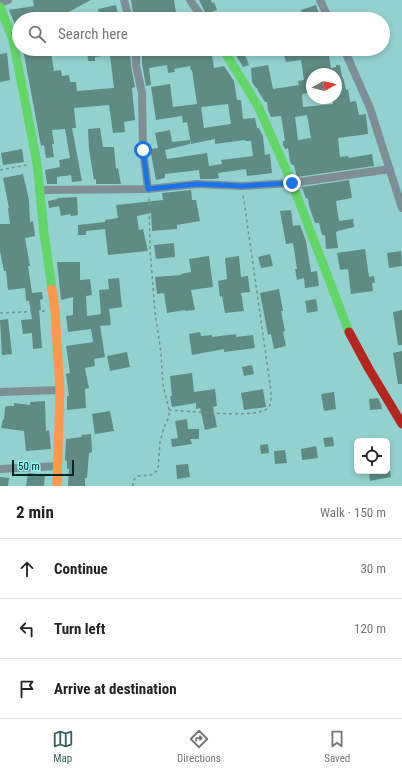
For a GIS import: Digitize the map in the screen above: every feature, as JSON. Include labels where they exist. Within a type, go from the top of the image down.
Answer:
[{"type":"street","points":[[0,3],[8,0]]},
{"type":"street","points":[[124,0],[127,12]]},
{"type":"street","points":[[190,0],[198,12]]},
{"type":"street","points":[[320,0],[326,12]]},
{"type":"street","points":[[0,7],[12,37]]},
{"type":"street","points":[[16,56],[37,163],[39,190],[55,311],[60,390],[57,486]]},
{"type":"street","points":[[136,56],[136,66],[142,93],[143,150],[148,189]]},
{"type":"street","points":[[227,56],[258,106],[292,183],[346,326],[369,369],[402,424]]},
{"type":"street","points":[[347,56],[370,108],[402,208]]},
{"type":"street","points":[[39,190],[148,189],[197,184],[242,186],[292,183],[390,169]]},
{"type":"street","points":[[0,392],[60,390]]},
{"type":"street","points":[[0,469],[58,466]]},
{"type":"path","points":[[0,170],[37,163]]},
{"type":"path","points":[[169,410],[236,414],[254,413],[266,410],[270,405],[271,391],[242,186]]},
{"type":"path","points":[[133,486],[133,481],[137,476],[151,475],[158,470],[160,442],[164,427],[169,417],[169,410],[163,385],[161,353],[155,312],[150,249],[150,199],[148,189]]},
{"type":"path","points":[[0,313],[55,311]]},
{"type":"building","points":[[33,0],[91,0],[68,12],[12,12],[12,17],[9,10],[34,6]]},
{"type":"building","points":[[131,0],[174,0],[176,12],[133,12]]},
{"type":"building","points":[[199,0],[211,0],[212,3],[214,2],[217,10],[205,12]]},
{"type":"building","points":[[116,5],[118,12],[99,12],[98,9]]},
{"type":"building","points":[[316,5],[318,12],[302,12],[301,10]]},
{"type":"building","points":[[7,53],[10,80],[0,82],[0,54]]},
{"type":"building","points":[[24,56],[52,56],[54,71],[61,70],[62,76],[69,75],[70,82],[76,82],[77,91],[114,88],[110,56],[130,56],[135,87],[132,88],[135,120],[124,122],[125,132],[113,133],[109,105],[74,108],[76,128],[72,128],[82,181],[72,182],[71,175],[57,177],[57,184],[47,184],[45,170],[60,167],[59,160],[70,158],[65,129],[52,130],[54,157],[46,158],[44,145],[41,146]]},
{"type":"building","points":[[88,56],[102,56],[95,57],[95,61],[88,61]]},
{"type":"building","points":[[142,56],[212,56],[214,68],[224,66],[234,81],[237,100],[241,100],[243,119],[255,118],[257,128],[259,128],[263,136],[265,155],[270,154],[272,173],[247,176],[246,169],[218,173],[219,178],[200,179],[199,170],[165,174],[165,178],[156,180],[150,149],[158,148],[155,133],[170,130],[172,142],[190,140],[190,144],[165,150],[167,159],[207,153],[209,166],[222,164],[221,160],[253,156],[251,141],[245,140],[215,144],[215,139],[191,144],[187,122],[183,123],[182,116],[156,120],[151,87],[170,84],[173,107],[197,104],[192,70],[191,71],[190,66],[174,69],[175,72],[168,73],[167,65],[149,68],[151,85],[146,86]],"holes":[[[228,104],[231,124],[204,128],[201,107]]]},
{"type":"building","points":[[236,56],[246,56],[249,65],[243,67]]},
{"type":"building","points":[[284,56],[329,56],[331,68],[306,68],[306,93],[302,94],[303,107],[342,104],[343,77],[346,90],[348,89],[350,102],[356,101],[359,115],[366,114],[368,134],[338,138],[340,157],[348,156],[349,158],[372,154],[374,166],[297,177],[294,165],[292,165],[290,161],[288,148],[285,149],[283,145],[283,141],[285,141],[281,116],[271,117],[267,102],[265,102],[252,82],[251,68],[268,65],[273,89],[299,85],[298,81],[304,80],[301,60],[286,62]],"holes":[[[307,115],[311,138],[298,140],[295,117]]]},
{"type":"building","points":[[336,65],[340,65],[340,68],[331,68],[336,67]]},
{"type":"building","points":[[100,128],[103,147],[114,147],[116,169],[118,168],[121,184],[96,184],[96,179],[94,180],[89,149],[88,129]]},
{"type":"building","points":[[22,149],[24,162],[3,165],[1,153]]},
{"type":"building","points":[[23,174],[29,200],[30,222],[33,221],[35,236],[25,238],[30,266],[28,266],[32,293],[42,292],[43,299],[40,300],[41,310],[39,310],[42,348],[33,349],[32,333],[23,334],[21,320],[32,319],[29,301],[26,301],[25,288],[8,290],[6,271],[4,271],[0,251],[0,224],[10,224],[9,208],[3,178]]},
{"type":"building","points":[[349,180],[352,198],[336,201],[339,221],[353,219],[354,227],[336,232],[338,248],[326,249],[325,235],[322,235],[319,223],[315,223],[308,198],[306,199],[302,187]]},
{"type":"building","points":[[191,190],[192,200],[196,200],[200,221],[177,225],[177,229],[152,231],[151,213],[137,216],[139,230],[143,229],[148,251],[108,255],[105,229],[86,231],[86,235],[78,235],[78,225],[105,222],[105,220],[118,218],[116,205],[163,200],[162,193]]},
{"type":"building","points":[[77,197],[78,215],[71,216],[70,214],[61,216],[59,206],[49,208],[48,201],[58,199],[57,198]]},
{"type":"building","points":[[291,210],[293,226],[300,225],[306,241],[311,272],[317,271],[319,286],[305,288],[304,278],[297,280],[293,243],[286,244],[280,211]]},
{"type":"building","points":[[174,243],[175,257],[156,259],[154,245]]},
{"type":"building","points":[[365,249],[369,277],[374,276],[375,283],[372,283],[373,291],[351,294],[348,269],[340,270],[337,253]]},
{"type":"building","points":[[401,251],[402,266],[389,268],[387,253]]},
{"type":"building","points":[[270,254],[273,266],[261,268],[258,257]]},
{"type":"building","points":[[209,256],[213,287],[191,290],[195,310],[167,313],[164,293],[157,294],[155,277],[181,275],[191,272],[189,259]]},
{"type":"building","points":[[239,256],[241,277],[248,276],[250,292],[241,293],[244,311],[225,313],[222,296],[220,297],[218,281],[227,279],[225,258]]},
{"type":"building","points":[[57,262],[80,262],[80,280],[90,279],[92,295],[86,296],[87,316],[101,314],[99,290],[109,289],[108,279],[119,278],[122,307],[109,309],[111,325],[100,326],[105,357],[94,359],[95,366],[85,368],[89,388],[85,389],[86,408],[67,410],[67,396],[69,396],[66,374],[70,373],[66,346],[93,342],[91,329],[68,332],[66,316],[73,315],[73,297],[61,300]]},
{"type":"building","points":[[279,289],[283,311],[281,311],[286,346],[274,349],[271,334],[268,335],[260,293]]},
{"type":"building","points":[[316,299],[318,311],[307,313],[305,301]]},
{"type":"building","points":[[402,310],[402,345],[398,345],[393,312]]},
{"type":"building","points":[[8,319],[12,354],[2,355],[0,320]]},
{"type":"building","points":[[200,332],[201,336],[212,335],[212,337],[236,334],[236,337],[253,335],[255,348],[224,352],[224,349],[192,355],[189,334]]},
{"type":"building","points":[[402,351],[402,384],[398,384],[393,353]]},
{"type":"building","points":[[127,352],[130,367],[110,371],[107,356]]},
{"type":"building","points":[[252,365],[254,374],[244,376],[242,367]]},
{"type":"building","points":[[192,373],[194,392],[215,389],[217,406],[213,407],[217,427],[205,430],[200,408],[196,409],[196,403],[172,407],[170,396],[172,396],[170,376]]},
{"type":"building","points":[[263,389],[266,407],[244,410],[241,393]]},
{"type":"building","points":[[334,392],[336,409],[324,411],[321,394]]},
{"type":"building","points":[[378,398],[382,409],[370,410],[369,399]]},
{"type":"building","points":[[45,401],[46,431],[49,430],[51,449],[26,451],[24,431],[1,428],[3,419],[4,420],[5,407],[14,406],[14,403],[30,405],[30,402]]},
{"type":"building","points":[[110,411],[114,431],[95,434],[92,414]]},
{"type":"building","points":[[187,419],[188,429],[199,429],[199,439],[190,439],[192,444],[172,447],[171,439],[178,438],[175,421]]},
{"type":"building","points":[[91,434],[92,452],[89,453],[85,486],[68,486],[69,469],[67,469],[67,461],[65,460],[66,439]]},
{"type":"building","points":[[333,437],[334,446],[325,447],[323,438]]},
{"type":"building","points":[[268,444],[269,453],[261,454],[260,445]]},
{"type":"building","points":[[316,446],[318,458],[302,460],[301,449]]},
{"type":"building","points":[[285,450],[287,463],[275,464],[274,451]]},
{"type":"building","points":[[188,464],[190,477],[177,479],[176,465]]},
{"type":"building","points":[[390,471],[391,477],[370,481],[369,474],[390,474]]},
{"type":"building","points":[[28,473],[45,475],[44,486],[26,486]]},
{"type":"building","points":[[0,477],[9,478],[8,486],[0,486]]},
{"type":"traffic: fast","points":[[0,7],[12,37]]},
{"type":"traffic: fast","points":[[16,56],[37,163],[44,233],[52,289]]},
{"type":"traffic: fast","points":[[227,56],[258,106],[292,183],[349,332]]},
{"type":"traffic: slow","points":[[52,289],[55,311],[60,390],[57,486]]},
{"type":"traffic: jam","points":[[349,332],[402,424]]},
{"type":"route","points":[[143,150],[148,189],[197,184],[242,186],[292,183]]}]
